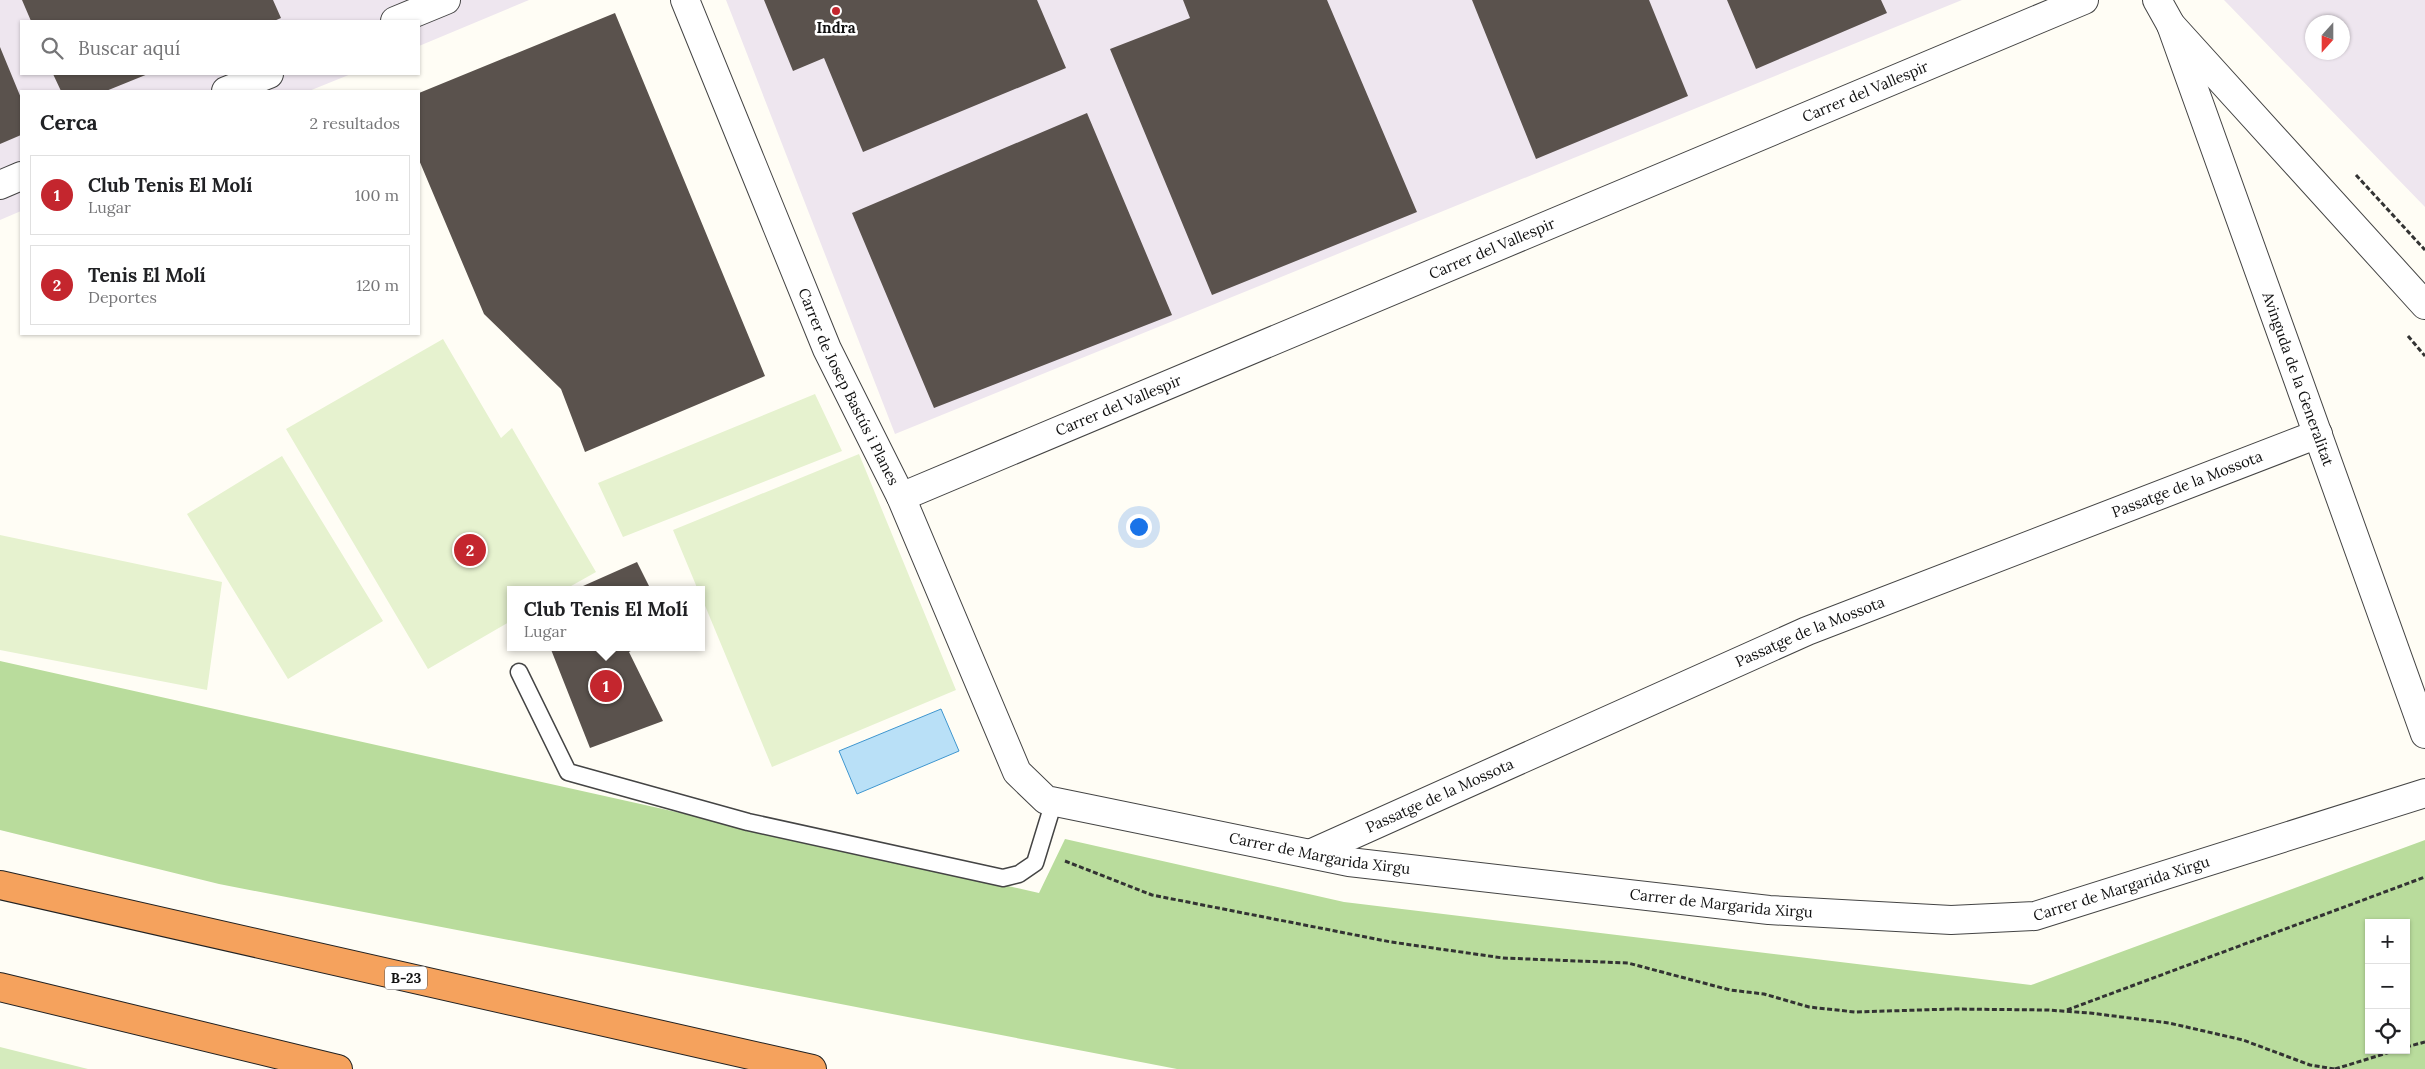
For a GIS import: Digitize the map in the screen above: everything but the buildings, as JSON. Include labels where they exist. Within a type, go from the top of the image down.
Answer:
[{"type":"highway","name":"B-23","points":[[0,885],[812,1069]]},
{"type":"highway","points":[[0,987],[338,1069]]},
{"type":"street","points":[[397,20],[446,0]]},
{"type":"street","name":"Carrer de Josep Bastús i Planes","points":[[685,0],[826,349],[901,497],[1017,772]]},
{"type":"street","name":"Carrer del Vallespir","points":[[901,497],[2084,0]]},
{"type":"street","name":"Avinguda de la Generalitat","points":[[2157,0],[2171,25],[2425,734]]},
{"type":"street","name":"Avinguda de la Generalitat","points":[[2171,25],[2425,305]]},
{"type":"street","points":[[229,90],[266,75]]},
{"type":"street","points":[[0,185],[20,176]]},
{"type":"street","name":"Passatge de la Mossota","points":[[1312,853],[1807,631],[2318,434]]},
{"type":"street","name":"Carrer de Margarida Xirgu","points":[[1017,772],[1046,800],[1349,862],[1769,910],[1951,920],[2035,916],[2425,793]]},
{"type":"lane","points":[[519,672],[568,772],[748,822],[1003,878],[1019,874],[1035,863],[1054,801]]},
{"type":"path","points":[[1039,850],[1152,895],[1391,942],[1504,958],[1628,963],[1730,990],[1764,994],[1810,1007],[1855,1012],[1952,1009],[2064,1011],[2169,1023],[2243,1040],[2310,1065],[2335,1069],[2384,1054]]},
{"type":"path","points":[[2064,1011],[2425,877]]},
{"type":"path","points":[[2410,1046],[2425,1042]]},
{"type":"shaded area","points":[[0,0],[529,0],[420,46],[420,20],[20,20],[20,75],[349,75],[311,90],[20,90],[20,211],[0,220]]},
{"type":"shaded area","points":[[726,0],[1962,0],[895,434]]},
{"type":"shaded area","points":[[2224,0],[2425,0],[2425,207]]},
{"type":"green space","points":[[443,339],[501,438],[512,428],[596,572],[571,586],[507,586],[507,623],[428,669],[286,429]]},
{"type":"green space","points":[[815,394],[842,451],[623,537],[598,483]]},
{"type":"green space","points":[[859,454],[956,690],[772,767],[705,606],[705,586],[696,586],[673,530]]},
{"type":"green space","points":[[282,456],[383,621],[288,679],[187,514]]},
{"type":"green space","points":[[0,535],[222,582],[207,690],[0,650]]},
{"type":"green space","points":[[0,661],[1039,893],[1065,839],[1344,902],[2031,985],[2425,840],[2425,1069],[1177,1069],[219,884],[0,830]]},
{"type":"green space","points":[[0,1047],[88,1069],[0,1069]]},
{"type":"water","points":[[941,709],[959,751],[857,794],[839,751]]},
{"type":"place","name":"Indra","points":[[836,11]]},
{"type":"place","name":"Tenis El Molí","points":[[470,550]]},
{"type":"place","name":"Club Tenis El Molí","points":[[606,686]]}]
